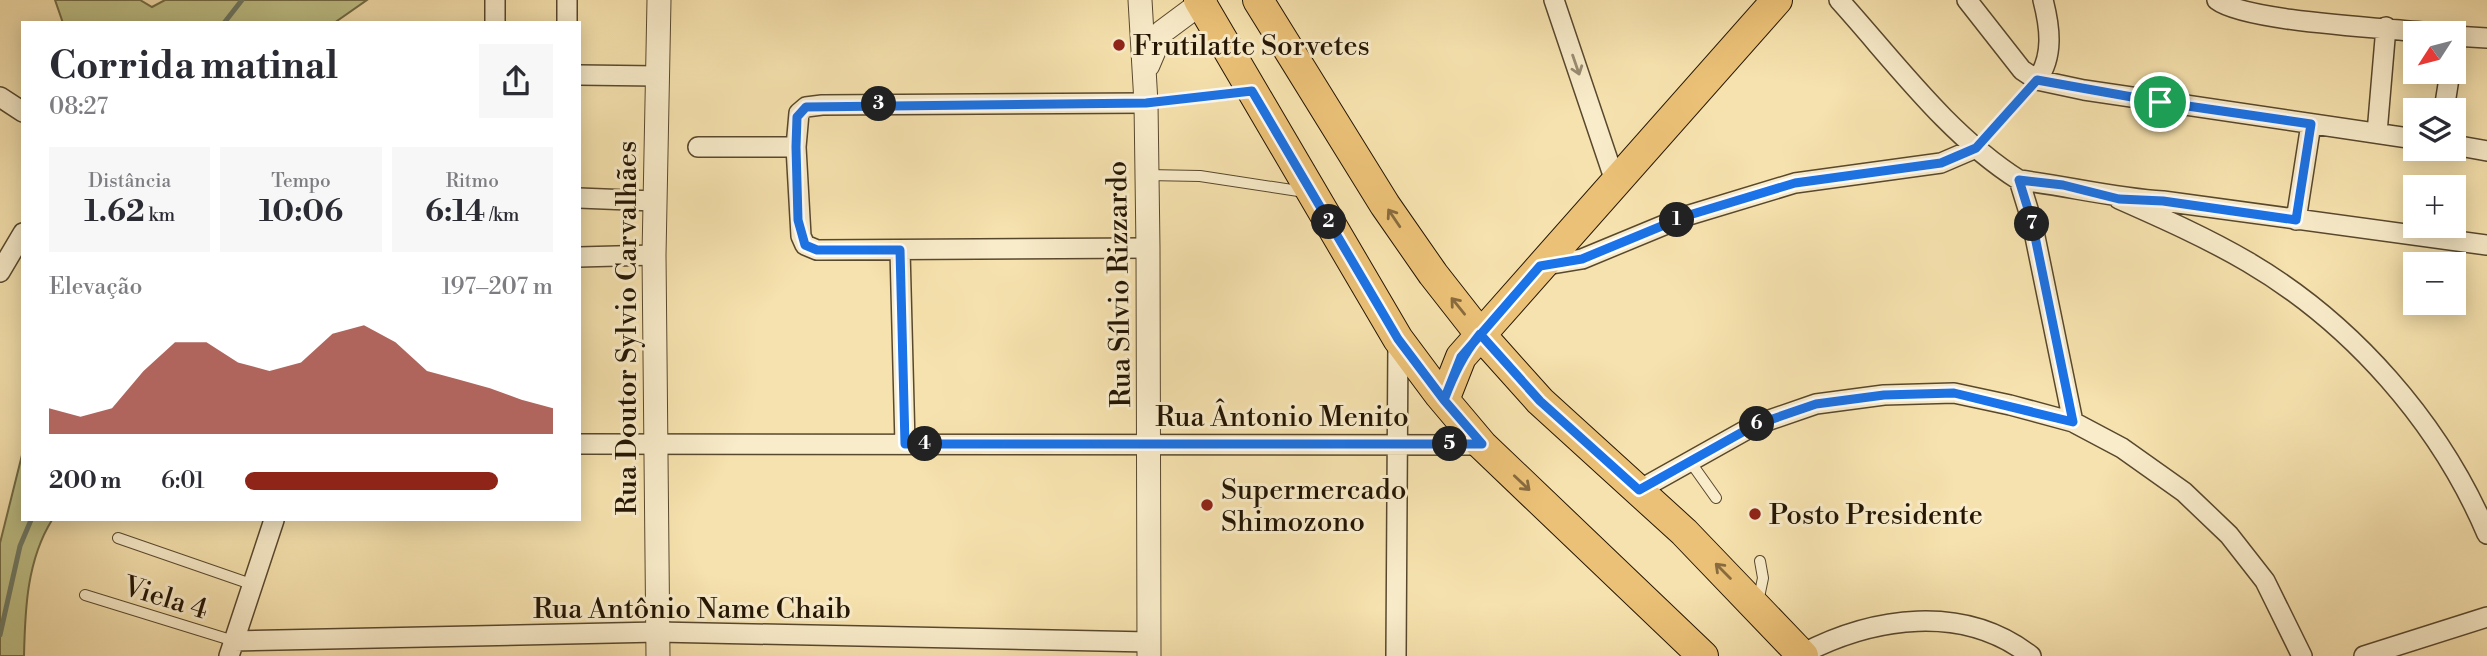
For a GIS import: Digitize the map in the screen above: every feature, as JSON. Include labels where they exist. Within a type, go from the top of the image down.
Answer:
[{"type":"main road","points":[[1258,0],[1385,205],[1433,274],[1480,334],[1540,401],[1639,490],[1757,606],[1802,655]]},
{"type":"main road","points":[[1444,400],[1461,357],[1480,334],[1777,0]]},
{"type":"main road","points":[[1199,3],[1398,339],[1444,400],[1482,444],[1703,656]]},
{"type":"street","points":[[495,0],[495,21]]},
{"type":"street","points":[[567,0],[567,21]]},
{"type":"street","name":"Rua Doutor Sylvio Carvalhães","points":[[659,0],[654,201],[654,443],[659,656]]},
{"type":"street","name":"Rua Sílvio Rizzardo","points":[[1140,0],[1147,175],[1149,649]]},
{"type":"street","points":[[1150,0],[1157,12],[1165,16],[1199,3]]},
{"type":"street","points":[[1554,0],[1615,181]]},
{"type":"street","points":[[1839,0],[1945,118],[1976,148],[2019,180],[2063,185],[2119,199],[2163,201],[2487,245]]},
{"type":"street","points":[[1966,0],[2022,70],[2037,80],[2403,137]]},
{"type":"street","points":[[2037,80],[2047,60],[2050,40],[2043,0]]},
{"type":"street","points":[[2217,0],[2242,10],[2291,18],[2403,29]]},
{"type":"street","name":"Rua Sílvio Rizzardo","points":[[1144,79],[1156,39],[1199,3]]},
{"type":"street","points":[[2377,133],[2386,27]]},
{"type":"street","points":[[2466,39],[2487,38]]},
{"type":"street","points":[[581,75],[657,76]]},
{"type":"street","points":[[0,97],[21,111]]},
{"type":"street","points":[[1146,103],[806,107],[799,113],[796,147],[798,220],[805,245],[817,250],[1148,248]]},
{"type":"street","points":[[2296,220],[2311,124]]},
{"type":"street","points":[[698,147],[796,147]]},
{"type":"street","points":[[2466,147],[2487,151]]},
{"type":"street","points":[[1540,266],[1582,259],[1686,216],[1762,192],[1806,181],[1941,163],[1976,148]]},
{"type":"street","points":[[2019,180],[2032,222],[2073,422]]},
{"type":"street","points":[[581,198],[654,201]]},
{"type":"street","points":[[2119,199],[2249,262],[2294,293],[2348,337],[2410,404],[2446,454],[2487,534]]},
{"type":"street","points":[[0,272],[21,236]]},
{"type":"street","points":[[900,250],[905,444]]},
{"type":"street","points":[[581,257],[654,255]]},
{"type":"street","points":[[1396,656],[1398,339]]},
{"type":"street","points":[[1639,490],[1755,425],[1816,404],[1884,395],[1954,393],[2073,422],[2122,448],[2185,492],[2229,535],[2265,581],[2302,656]]},
{"type":"street","name":"Rua Ântonio Menito","points":[[581,444],[1482,444]]},
{"type":"street","points":[[231,649],[271,521]]},
{"type":"street","points":[[2364,656],[2487,617]]},
{"type":"street","points":[[1802,655],[1863,628],[1906,621],[1946,621],[1982,629],[2031,656]]},
{"type":"street","name":"Rua Antônio Name Chaib","points":[[231,649],[658,632],[1149,649]]},
{"type":"lane","points":[[1146,103],[1252,91]]},
{"type":"lane","points":[[1147,175],[1200,176],[1312,193]]},
{"type":"lane","points":[[1689,460],[1716,498]]},
{"type":"lane","points":[[118,538],[251,584]]},
{"type":"lane","points":[[1757,606],[1763,578],[1760,561]]},
{"type":"lane","name":"Viela 4","points":[[85,595],[231,649]]},
{"type":"path","points":[[1976,148],[2037,80]]},
{"type":"green space","points":[[55,0],[140,0],[152,7],[165,0],[367,0],[337,21],[62,21]]},
{"type":"green space","points":[[21,459],[21,521],[51,521],[32,568],[24,656],[0,656],[0,543]]},
{"type":"waterway","points":[[226,21],[242,0]]},
{"type":"waterway","points":[[0,635],[20,546],[31,521]]},
{"type":"place","name":"Frutilatte Sorvetes","points":[[1119,45]]},
{"type":"place","name":"Supermercado Shimozono","points":[[1207,505]]},
{"type":"place","name":"Posto Presidente","points":[[1755,514]]},
{"type":"route","points":[[2160,102],[2037,80],[1976,148],[1941,163],[1894,167],[1795,183],[1686,216],[1630,242],[1582,259],[1540,266],[1480,334],[1461,357],[1444,400],[1398,339],[1252,91],[1146,103],[806,107],[797,117],[798,220],[805,245],[817,250],[900,250],[905,444],[1482,444],[1444,400],[1452,377],[1461,357],[1480,334],[1540,401],[1639,490],[1755,425],[1816,404],[1884,395],[1954,393],[2073,422],[2032,222],[2019,180],[2063,185],[2119,199],[2163,201],[2296,220],[2311,124],[2160,102]]}]
